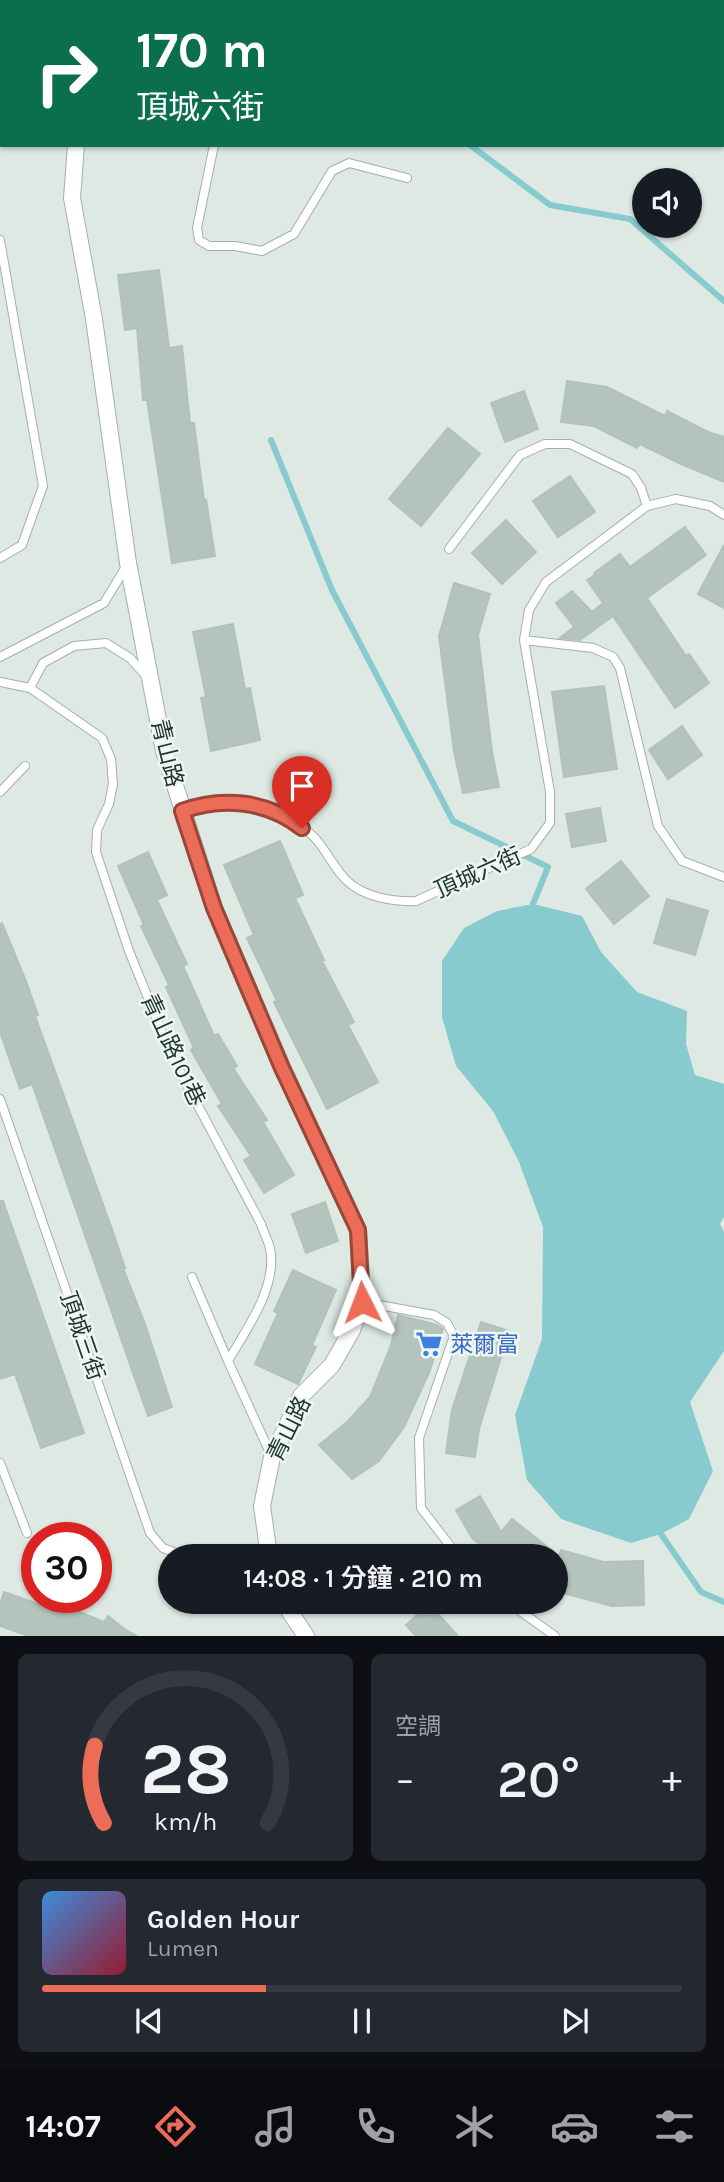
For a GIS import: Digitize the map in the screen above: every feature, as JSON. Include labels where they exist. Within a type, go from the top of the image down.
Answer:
[{"type":"street","name":"青山路","points":[[76,147],[72,198],[94,319],[128,563],[164,751],[214,908],[282,1068],[358,1230],[362,1302],[352,1330],[332,1365],[301,1396],[272,1457],[262,1506],[267,1544]]},
{"type":"street","points":[[291,1614],[306,1636]]},
{"type":"lane","points":[[214,147],[197,228],[199,240],[209,246],[235,246],[262,251],[294,234],[332,171],[349,163],[407,178]]},
{"type":"lane","points":[[0,240],[43,486],[22,545],[0,558]]},
{"type":"lane","points":[[449,549],[520,455],[545,444],[570,444],[632,474],[641,488],[647,506],[676,499],[710,506],[724,515]]},
{"type":"lane","name":"頂城六街","points":[[182,811],[204,803],[266,807],[290,819],[313,837],[346,881],[379,897],[397,902],[416,901],[531,849],[550,823],[550,792],[524,640],[529,610],[546,582],[647,506]]},
{"type":"lane","points":[[0,657],[104,603],[128,563]]},
{"type":"lane","points":[[524,640],[593,648],[613,657],[620,668],[658,826],[682,861],[724,877]]},
{"type":"lane","points":[[30,688],[43,663],[74,646],[106,643],[130,658],[150,681]]},
{"type":"lane","name":"青山路101巷","points":[[0,682],[30,688],[102,738],[111,759],[113,784],[109,804],[97,830],[96,852],[129,951],[172,1057],[261,1224],[271,1251],[271,1272],[258,1307],[228,1361]]},
{"type":"lane","points":[[0,792],[25,766]]},
{"type":"lane","name":"頂城三街","points":[[0,1099],[149,1533],[159,1544]]},
{"type":"lane","points":[[192,1277],[272,1457]]},
{"type":"lane","points":[[362,1302],[434,1315],[447,1322],[454,1336],[419,1438],[421,1508],[449,1544]]},
{"type":"lane","points":[[0,1463],[23,1522]]},
{"type":"lane","points":[[524,1614],[555,1636]]},
{"type":"water","points":[[533,904],[582,916],[601,952],[637,992],[687,1011],[686,1044],[695,1075],[724,1084],[724,1217],[720,1224],[724,1232],[724,1351],[690,1402],[713,1471],[689,1519],[661,1534],[631,1543],[561,1519],[527,1480],[515,1415],[542,1339],[543,1227],[519,1162],[493,1111],[456,1066],[442,1017],[442,961],[464,928],[497,911]]},
{"type":"building","points":[[159,270],[169,348],[182,346],[190,423],[194,423],[204,501],[206,500],[215,556],[172,563],[147,400],[143,400],[137,328],[125,330],[118,275]]},
{"type":"building","points":[[567,381],[607,387],[665,416],[667,411],[724,437],[724,482],[640,444],[637,448],[594,426],[561,422]]},
{"type":"building","points":[[524,391],[538,429],[505,442],[491,403]]},
{"type":"building","points":[[448,428],[480,454],[421,526],[389,499]]},
{"type":"building","points":[[570,476],[595,512],[558,537],[533,501]]},
{"type":"building","points":[[506,520],[536,552],[502,584],[472,553]]},
{"type":"building","points":[[685,527],[706,555],[647,598],[686,656],[689,654],[709,683],[675,708],[613,616],[580,640],[560,638],[574,627],[556,603],[572,591],[592,612],[603,603],[587,580],[595,575],[594,573],[620,554],[630,567]]},
{"type":"building","points":[[724,545],[724,608],[698,594]]},
{"type":"building","points":[[454,583],[490,594],[478,635],[492,752],[499,787],[463,793],[454,751],[439,636]]},
{"type":"building","points":[[233,624],[245,689],[250,688],[260,740],[211,751],[201,698],[206,697],[193,632]]},
{"type":"building","points":[[604,686],[617,769],[564,777],[552,692]]},
{"type":"building","points":[[682,726],[702,755],[668,779],[649,750]]},
{"type":"building","points":[[600,808],[606,841],[572,847],[566,814]]},
{"type":"building","points":[[280,841],[303,895],[295,898],[324,960],[322,961],[354,1022],[348,1025],[378,1082],[327,1109],[274,1002],[277,1001],[247,938],[254,935],[224,865]]},
{"type":"building","points":[[148,852],[167,895],[157,900],[187,964],[183,966],[214,1036],[218,1034],[237,1066],[233,1068],[267,1120],[263,1122],[294,1175],[264,1193],[244,1160],[251,1156],[218,1106],[222,1104],[191,1050],[194,1048],[166,987],[169,985],[141,926],[144,925],[118,866]]},
{"type":"building","points":[[621,861],[649,896],[614,924],[586,889]]},
{"type":"building","points":[[667,899],[708,911],[695,955],[654,943]]},
{"type":"building","points":[[2,923],[38,1015],[35,1016],[113,1232],[172,1407],[148,1416],[32,1084],[20,1089],[0,1032]]},
{"type":"building","points":[[0,1201],[3,1201],[84,1433],[41,1448],[15,1374],[0,1379]]},
{"type":"building","points":[[325,1202],[338,1241],[306,1253],[292,1214]]},
{"type":"building","points":[[293,1270],[336,1290],[312,1345],[316,1347],[298,1384],[255,1364],[278,1313],[274,1311]]},
{"type":"building","points":[[398,1315],[443,1329],[429,1373],[404,1427],[379,1461],[352,1479],[319,1445],[347,1422],[370,1397],[391,1345]]},
{"type":"building","points":[[481,1322],[509,1331],[479,1429],[475,1457],[446,1453],[452,1410]]},
{"type":"building","points":[[480,1496],[501,1532],[512,1519],[544,1544],[480,1544],[472,1538],[456,1510]]},
{"type":"building","points":[[568,1552],[603,1562],[643,1561],[644,1605],[612,1606],[568,1594]]},
{"type":"building","points":[[4,1592],[21,1598],[21,1613],[82,1613],[104,1622],[108,1616],[137,1636],[29,1636],[0,1626],[0,1604]]},
{"type":"building","points":[[418,1614],[438,1614],[458,1636],[416,1636],[406,1625]]},
{"type":"waterway","points":[[473,147],[550,205],[630,219],[724,301]]},
{"type":"waterway","points":[[271,440],[332,590],[453,821],[548,867],[533,904]]},
{"type":"waterway","points":[[661,1534],[701,1592],[724,1602]]},
{"type":"place","name":"萊爾富","points":[[429,1344]]},
{"type":"route","points":[[302,828],[266,807],[204,803],[182,811],[214,908],[282,1068],[358,1230],[362,1302]]}]
